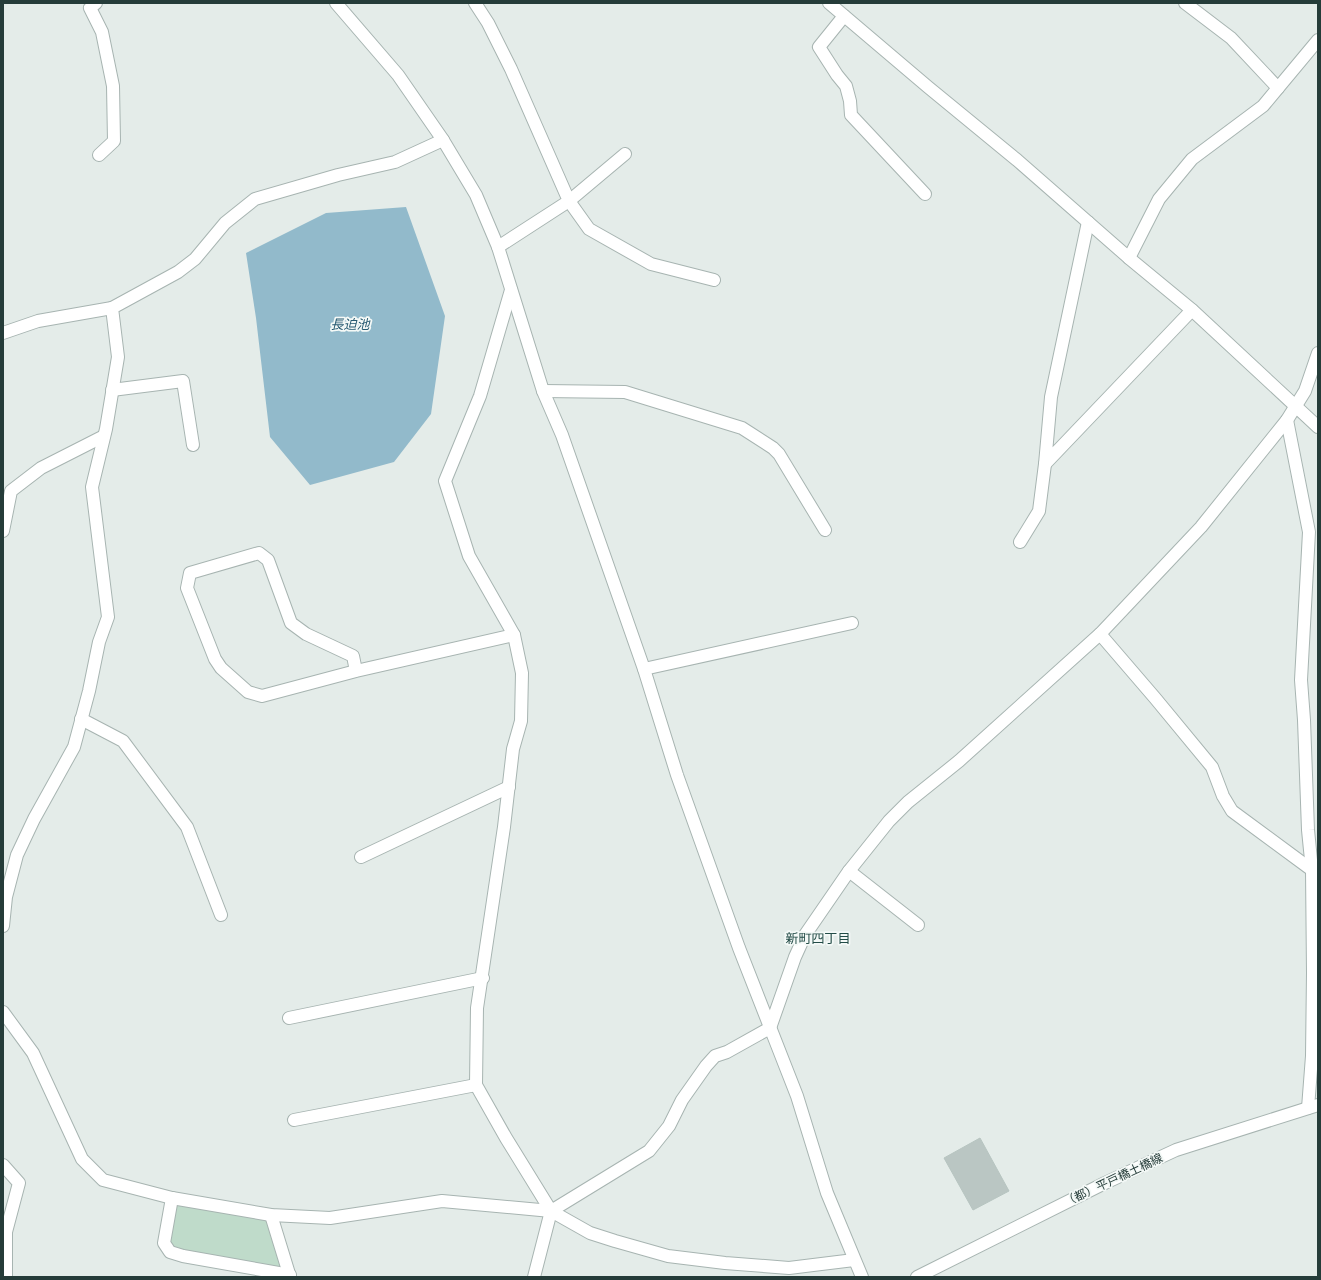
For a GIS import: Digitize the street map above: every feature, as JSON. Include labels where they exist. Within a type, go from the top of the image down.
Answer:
[{"type":"street","points":[[96,3],[90,8],[102,32],[113,86],[114,141],[99,155]]},
{"type":"street","points":[[336,3],[398,75],[442,140],[476,195],[498,247],[543,391],[562,435],[644,669],[677,775],[740,948],[797,1096],[827,1193],[862,1277]]},
{"type":"street","points":[[475,3],[488,23],[511,69],[570,201],[589,229],[650,264],[714,280]]},
{"type":"street","points":[[829,3],[1017,160],[1129,258],[1192,310],[1318,427]]},
{"type":"street","points":[[1129,258],[1159,199],[1192,159],[1263,106],[1278,88],[1231,38],[1185,3]]},
{"type":"street","points":[[844,16],[819,48],[846,86],[850,101],[851,115],[924,194]]},
{"type":"street","points":[[1278,88],[1318,40]]},
{"type":"street","points":[[3,333],[38,321],[112,308],[178,272],[195,258],[225,222],[255,200],[338,175],[395,162],[442,140]]},
{"type":"street","points":[[498,247],[570,201],[625,154]]},
{"type":"street","points":[[1020,542],[1038,511],[1045,464],[1051,397],[1088,222]]},
{"type":"street","points":[[511,290],[480,396],[445,480],[469,556],[514,635],[522,673],[521,721],[513,749],[504,827],[478,1008],[476,1085],[506,1138],[551,1211]]},
{"type":"street","points":[[3,926],[6,898],[17,855],[34,819],[74,748],[99,642],[108,617],[92,487],[104,436],[118,357],[112,308]]},
{"type":"street","points":[[1045,464],[1192,310]]},
{"type":"street","points":[[534,1277],[551,1211],[649,1151],[668,1126],[682,1100],[706,1066],[715,1056],[727,1052],[770,1028],[795,957],[805,935],[849,871],[889,822],[908,802],[959,761],[1100,634],[1201,527],[1287,420],[1305,391],[1318,353]]},
{"type":"street","points":[[112,390],[183,381],[193,445]]},
{"type":"street","points":[[543,391],[625,392],[742,428],[773,448],[779,454],[825,530]]},
{"type":"street","points":[[1287,420],[1309,532],[1301,680],[1308,830],[1312,870],[1313,1106]]},
{"type":"street","points":[[3,531],[11,491],[41,468],[104,436]]},
{"type":"street","points":[[356,671],[353,656],[306,634],[291,623],[268,560],[259,553],[190,573],[187,588],[215,659],[221,668],[248,692],[262,696],[356,671],[514,635]]},
{"type":"street","points":[[644,669],[852,623]]},
{"type":"street","points":[[1100,634],[1212,767],[1223,796],[1232,811],[1312,870]]},
{"type":"street","points":[[81,719],[123,741],[187,827],[221,915]]},
{"type":"street","points":[[361,857],[509,787]]},
{"type":"street","points":[[849,871],[918,925]]},
{"type":"street","points":[[289,1018],[483,978]]},
{"type":"street","points":[[3,1012],[33,1053],[82,1159],[103,1180],[172,1198],[271,1215],[330,1218],[442,1201],[551,1211],[590,1233],[668,1256],[725,1263],[789,1268],[854,1260]]},
{"type":"street","points":[[294,1120],[476,1085]]},
{"type":"street","name":"（都）平戸橋土橋線","points":[[916,1277],[1105,1183],[1176,1150],[1313,1106]]},
{"type":"street","points":[[3,1165],[18,1183],[6,1232],[6,1277]]},
{"type":"street","points":[[172,1198],[164,1243],[170,1252],[290,1276],[271,1215]]},
{"type":"green space","points":[[172,1198],[271,1215],[290,1275],[183,1256],[164,1243]]},
{"type":"water","name":"長迫池","points":[[406,207],[445,316],[431,414],[394,462],[310,485],[270,437],[256,318],[246,253],[326,213]]},
{"type":"building","points":[[980,1138],[1009,1191],[973,1210],[944,1158]]},
{"type":"district","name":"新町四丁目","points":[[818,938]]}]
